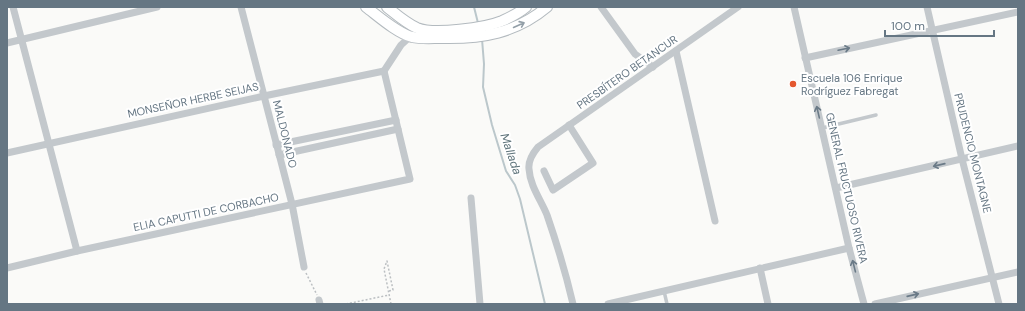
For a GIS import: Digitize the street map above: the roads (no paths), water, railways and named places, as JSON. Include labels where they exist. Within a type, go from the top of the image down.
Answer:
[{"type":"street","points":[[13,7],[77,251]]},
{"type":"street","points":[[7,43],[157,7]]},
{"type":"street","name":"MALDONADO","points":[[241,7],[292,204],[304,267]]},
{"type":"street","points":[[366,7],[399,31],[414,32],[429,38],[487,30],[505,31],[524,24],[547,7]]},
{"type":"street","points":[[387,7],[405,21],[414,32]]},
{"type":"street","points":[[487,30],[519,13],[526,7]]},
{"type":"street","points":[[601,7],[635,54],[653,67]]},
{"type":"street","name":"PRESBÍTERO BETANCUR","points":[[573,304],[558,247],[546,214],[534,189],[528,168],[531,156],[538,147],[738,7]]},
{"type":"street","name":"GENERAL FRUCTUOSO RIVERA","points":[[794,7],[849,248],[864,304]]},
{"type":"street","name":"PRUDENCIO MONTAGNE","points":[[927,7],[962,159],[999,304]]},
{"type":"street","points":[[806,58],[1018,12]]},
{"type":"street","points":[[279,155],[398,130],[384,71],[401,45],[414,32]]},
{"type":"street","points":[[676,50],[715,221]]},
{"type":"street","name":"MONSEÑOR HERBE SEIJAS","points":[[7,153],[384,71]]},
{"type":"street","points":[[276,145],[396,120]]},
{"type":"street","points":[[544,171],[553,190],[593,163],[569,125]]},
{"type":"street","name":"ELIA CAPUTTI DE CORBACHO","points":[[7,268],[77,251],[410,179],[398,130]]},
{"type":"street","points":[[836,188],[1018,146]]},
{"type":"street","points":[[471,198],[480,304]]},
{"type":"street","points":[[608,304],[849,248]]},
{"type":"street","points":[[760,268],[768,304]]},
{"type":"street","points":[[875,304],[1018,272]]},
{"type":"lane","points":[[822,128],[876,115]]},
{"type":"lane","points":[[664,291],[667,304]]},
{"type":"waterway","name":"Mallada","points":[[474,7],[478,23]]},
{"type":"waterway","name":"Mallada","points":[[482,39],[484,64],[483,87],[492,125],[506,171],[515,185],[520,199],[545,304]]},
{"type":"place","name":"Escuela 106 Enrique Rodríguez Fabregat","points":[[793,84]]}]
